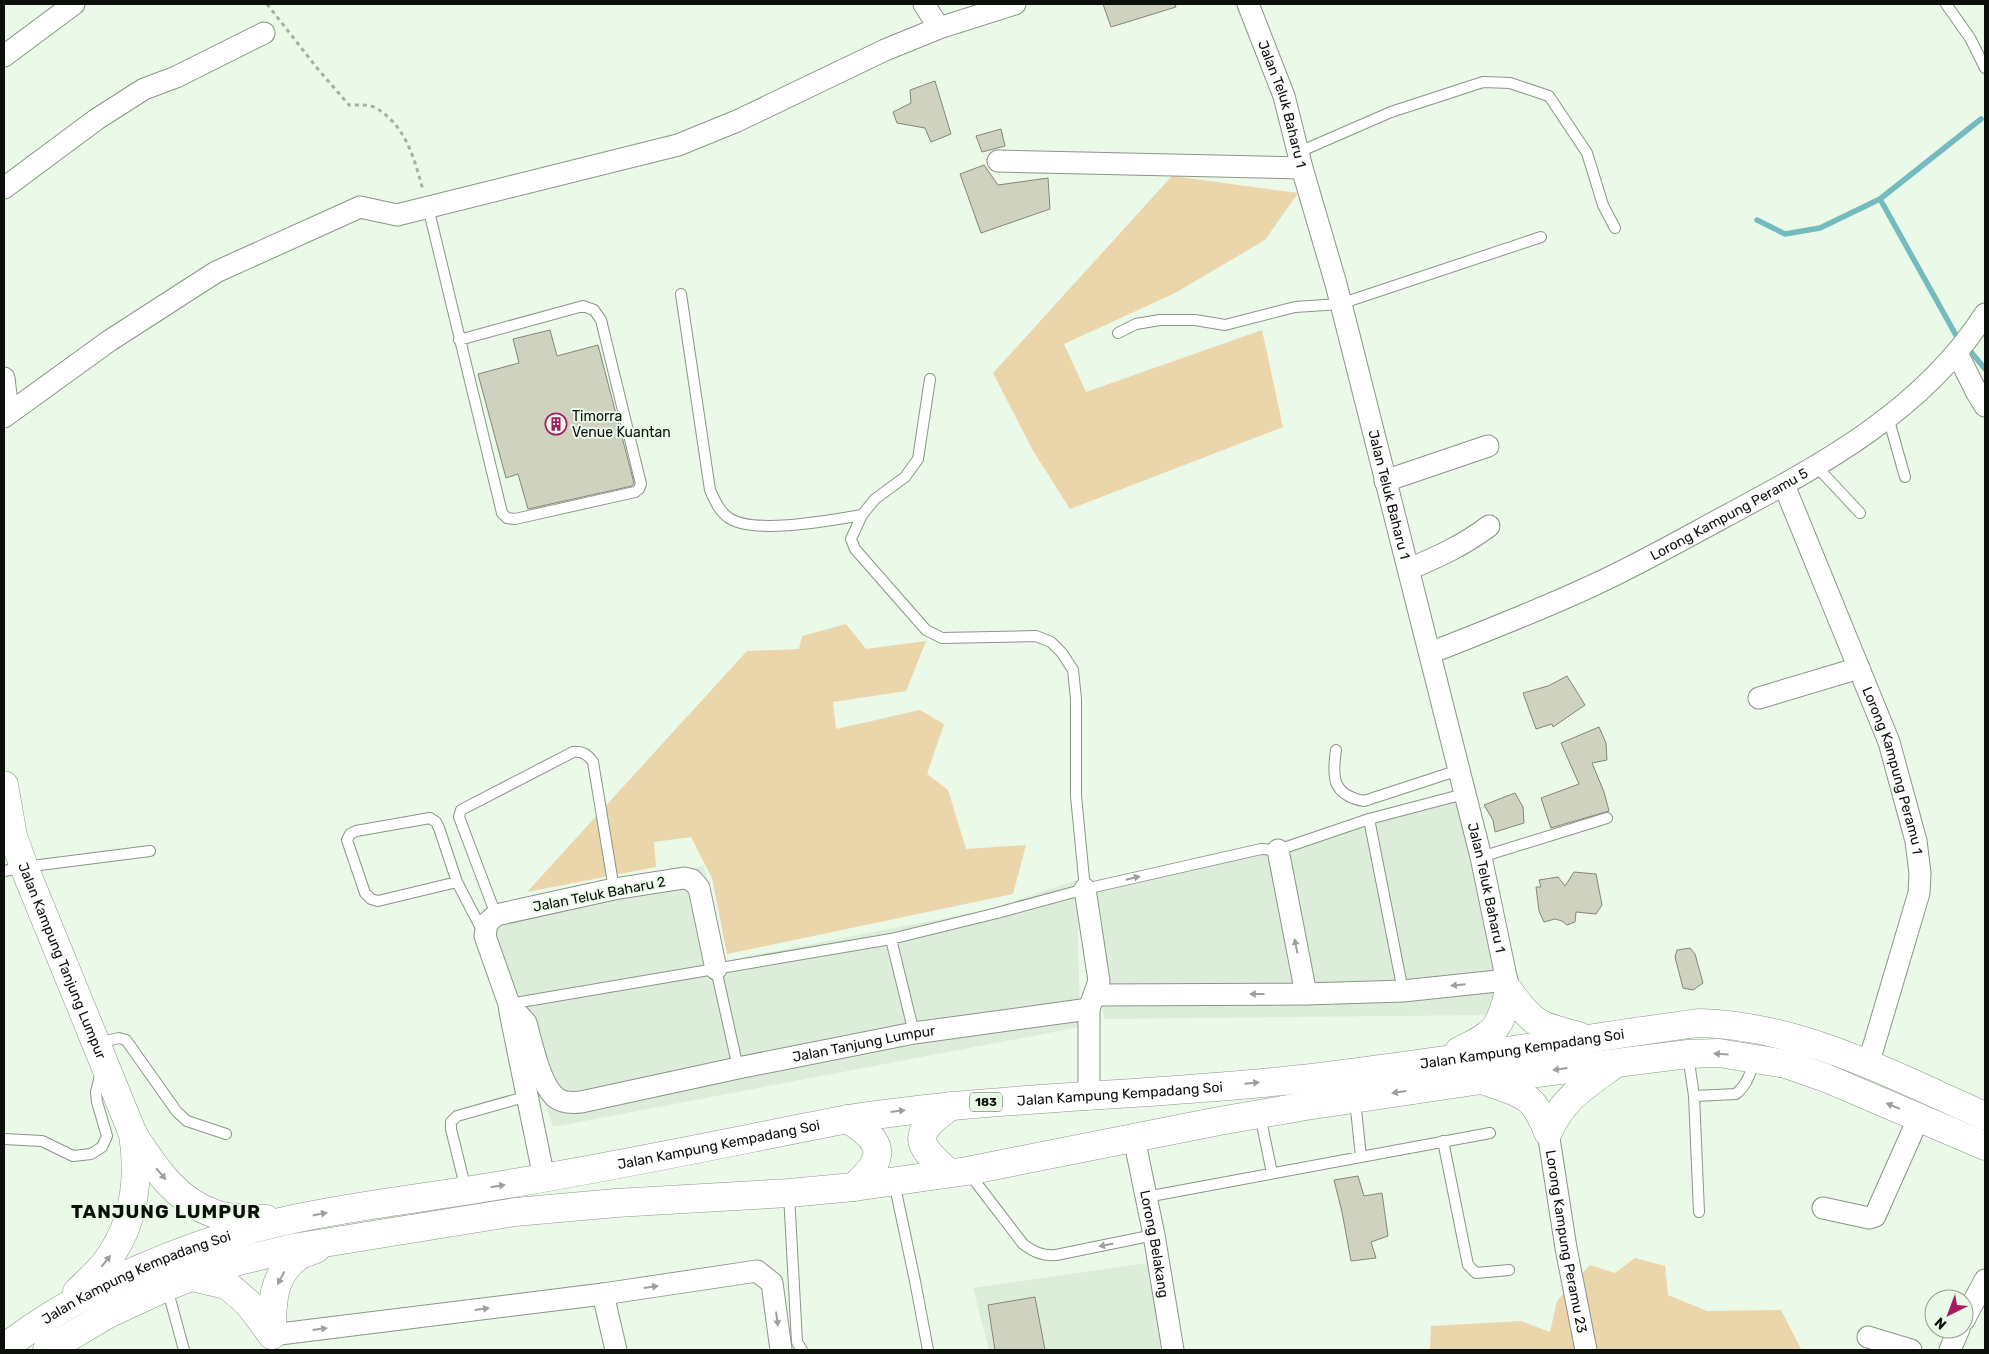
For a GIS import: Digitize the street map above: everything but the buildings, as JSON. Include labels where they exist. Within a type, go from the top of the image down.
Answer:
[{"type":"main road","name":"Jalan Kampung Tanjung Lumpur","points":[[4,785],[13,836],[14,869],[100,1052],[133,1134]]},
{"type":"main road","points":[[1508,986],[1524,1012],[1536,1023],[1587,1038]]},
{"type":"main road","points":[[1442,1059],[1489,1036],[1498,1027],[1504,1014],[1508,986]]},
{"type":"main road","name":"Jalan Kampung Kempadang Soi","points":[[4,1348],[60,1310],[134,1271],[191,1249],[287,1220],[351,1208],[544,1178],[848,1119],[992,1101],[1089,1096],[1302,1079],[1698,1023],[1727,1024],[1775,1032],[1824,1047],[1985,1116]]},
{"type":"main road","name":"Jalan Kampung Kempadang Soi","points":[[47,1350],[110,1313],[191,1276],[239,1261],[334,1240],[523,1211],[854,1187],[958,1172],[1260,1114],[1355,1098],[1688,1054],[1718,1053],[1786,1064],[1818,1075],[1985,1146]]},
{"type":"main road","points":[[1548,1132],[1566,1101],[1578,1090],[1618,1062]]},
{"type":"main road","points":[[1481,1080],[1521,1094],[1533,1102],[1541,1113],[1548,1132]]},
{"type":"main road","points":[[950,1106],[925,1127],[922,1140],[927,1153],[958,1172]]},
{"type":"main road","points":[[848,1119],[868,1134],[874,1141],[877,1149],[875,1166],[854,1187]]},
{"type":"main road","points":[[133,1134],[156,1170],[173,1189],[196,1206],[217,1215],[287,1220]]},
{"type":"main road","points":[[60,1310],[105,1263],[118,1244],[127,1224],[133,1205],[137,1171],[133,1134]]},
{"type":"main road","points":[[273,1339],[272,1299],[281,1276],[294,1259],[334,1240]]},
{"type":"main road","points":[[191,1276],[227,1285],[248,1303],[273,1339]]},
{"type":"street","points":[[4,56],[74,4]]},
{"type":"street","points":[[924,4],[939,28]]},
{"type":"street","points":[[6,414],[109,342],[216,272],[360,207],[397,215],[678,145],[737,121],[885,50],[939,28],[1015,4]]},
{"type":"street","name":"Jalan Teluk Baharu 1","points":[[1248,4],[1284,96],[1340,304],[1481,857],[1508,986]]},
{"type":"street","points":[[4,188],[97,119],[144,89],[176,77],[264,32]]},
{"type":"street","points":[[998,161],[1301,160]]},
{"type":"street","name":"Lorong Kampung Peramu 5","points":[[1430,653],[1598,583],[1817,467],[1888,417],[1923,388],[1957,353],[1985,314]]},
{"type":"street","points":[[1957,353],[1985,406]]},
{"type":"street","points":[[4,378],[6,414]]},
{"type":"street","points":[[1385,481],[1488,446]]},
{"type":"street","name":"Lorong Kampung Peramu 1","points":[[1784,485],[1889,742],[1916,841],[1920,873],[1919,893],[1868,1065]]},
{"type":"street","points":[[1408,569],[1445,554],[1472,540],[1489,526]]},
{"type":"street","points":[[1759,698],[1859,668]]},
{"type":"street","points":[[1278,850],[1306,994]]},
{"type":"street","name":"Jalan Teluk Baharu 2","points":[[496,915],[614,889],[684,878],[692,880],[699,888],[716,969]]},
{"type":"street","points":[[1085,889],[1099,981],[1091,1002],[1089,1096]]},
{"type":"street","points":[[496,915],[487,924],[485,936],[510,1008],[544,1178]]},
{"type":"street","name":"Jalan Tanjung Lumpur","points":[[510,1008],[526,1023],[546,1086],[556,1098],[568,1103],[581,1102],[914,1033],[1091,1002],[1508,986]]},
{"type":"street","points":[[1823,1208],[1869,1218],[1875,1216],[1919,1117]]},
{"type":"street","name":"Lorong Kampung Peramu 23","points":[[1548,1132],[1566,1248],[1586,1350]]},
{"type":"street","name":"Lorong Belakang","points":[[1134,1138],[1154,1235],[1173,1350]]},
{"type":"street","points":[[273,1339],[757,1271],[772,1283],[781,1350]]},
{"type":"street","points":[[1974,1301],[1985,1280]]},
{"type":"street","points":[[602,1294],[616,1350]]},
{"type":"street","points":[[1868,1337],[1911,1350]]},
{"type":"lane","points":[[1946,4],[1970,38],[1985,68]]},
{"type":"lane","points":[[1301,160],[1391,112],[1483,82],[1510,83],[1549,96],[1586,153],[1603,205],[1615,228]]},
{"type":"lane","points":[[428,207],[459,340],[502,513],[507,518],[515,519],[635,492],[639,489],[641,484],[601,320],[594,310],[583,306],[459,340]]},
{"type":"lane","points":[[1118,333],[1136,324],[1160,320],[1195,320],[1225,325],[1295,307],[1340,304],[1541,237]]},
{"type":"lane","points":[[681,294],[710,490],[719,509],[730,519],[746,525],[799,525],[862,515]]},
{"type":"lane","points":[[930,379],[918,459],[905,477],[874,499],[862,515],[851,539],[855,550],[926,630],[942,638],[1036,636],[1051,642],[1062,653],[1073,670],[1076,699],[1076,796],[1085,889]]},
{"type":"lane","points":[[1888,417],[1906,477]]},
{"type":"lane","points":[[1817,467],[1860,513]]},
{"type":"lane","points":[[1336,750],[1333,770],[1335,781],[1341,792],[1358,800],[1364,800],[1459,770]]},
{"type":"lane","points":[[496,915],[459,817],[460,810],[573,752],[579,751],[587,755],[593,762],[614,889]]},
{"type":"lane","points":[[510,1008],[892,938],[997,913],[1085,889],[1261,849],[1278,850],[1369,819],[1464,794]]},
{"type":"lane","points":[[456,882],[378,901],[370,900],[365,893],[347,840],[350,834],[356,831],[430,818],[436,822],[456,882],[485,936]]},
{"type":"lane","points":[[1481,857],[1607,818]]},
{"type":"lane","points":[[1369,819],[1403,991]]},
{"type":"lane","points":[[14,869],[150,851]]},
{"type":"lane","points":[[892,938],[914,1033]]},
{"type":"lane","points":[[716,969],[738,1068]]},
{"type":"lane","points":[[4,1139],[42,1141],[73,1156],[91,1154],[102,1147],[107,1136],[96,1102],[100,1052],[119,1038],[126,1040],[177,1112],[187,1121],[226,1134]]},
{"type":"lane","points":[[1688,1054],[1694,1096],[1699,1212]]},
{"type":"lane","points":[[1694,1096],[1736,1094],[1748,1080],[1755,1058]]},
{"type":"lane","points":[[466,1191],[451,1122],[457,1116],[528,1096]]},
{"type":"lane","points":[[1355,1098],[1361,1156]]},
{"type":"lane","points":[[1260,1114],[1272,1173]]},
{"type":"lane","points":[[1146,1197],[1490,1133]]},
{"type":"lane","points":[[1443,1142],[1468,1265],[1476,1272],[1509,1270]]},
{"type":"lane","points":[[958,1172],[1023,1244],[1034,1252],[1046,1256],[1154,1235]]},
{"type":"lane","points":[[893,1181],[928,1350]]},
{"type":"lane","points":[[788,1193],[797,1342],[802,1350]]},
{"type":"lane","points":[[166,1287],[184,1350]]},
{"type":"path","points":[[267,4],[317,68],[350,105],[375,107],[402,131],[415,161],[428,207]]},
{"type":"shaded area","points":[[1172,176],[1298,193],[1265,240],[1175,293],[1064,344],[1086,392],[1262,330],[1283,427],[1070,509],[1032,449],[993,373]]},
{"type":"shaded area","points":[[846,624],[866,649],[926,641],[906,691],[833,702],[836,729],[920,710],[944,724],[927,774],[948,790],[966,849],[1026,845],[1013,894],[727,954],[712,878],[691,837],[654,842],[656,867],[527,892],[747,651],[799,649],[802,636]]},
{"type":"shaded area","points":[[1455,791],[1498,993],[1493,1015],[1104,1019],[1093,881],[1311,834]]},
{"type":"shaded area","points":[[704,866],[724,961],[987,910],[1077,880],[1080,1027],[553,1127],[482,909]]},
{"type":"shaded area","points":[[1635,1258],[1665,1266],[1668,1295],[1707,1311],[1781,1310],[1801,1349],[1430,1350],[1431,1326],[1521,1321],[1550,1332],[1557,1301],[1590,1265],[1615,1273]]},
{"type":"shaded area","points":[[1147,1263],[1163,1350],[989,1350],[973,1288]]},
{"type":"waterway","points":[[1757,220],[1785,234],[1820,228],[1880,199],[1981,119]]},
{"type":"waterway","points":[[1880,199],[1957,337]]},
{"type":"waterway","points":[[1971,352],[1985,369]]},
{"type":"place","name":"Timorra Venue Kuantan","points":[[556,424]]},
{"type":"district","name":"TANJUNG LUMPUR","points":[[166,1211]]}]
